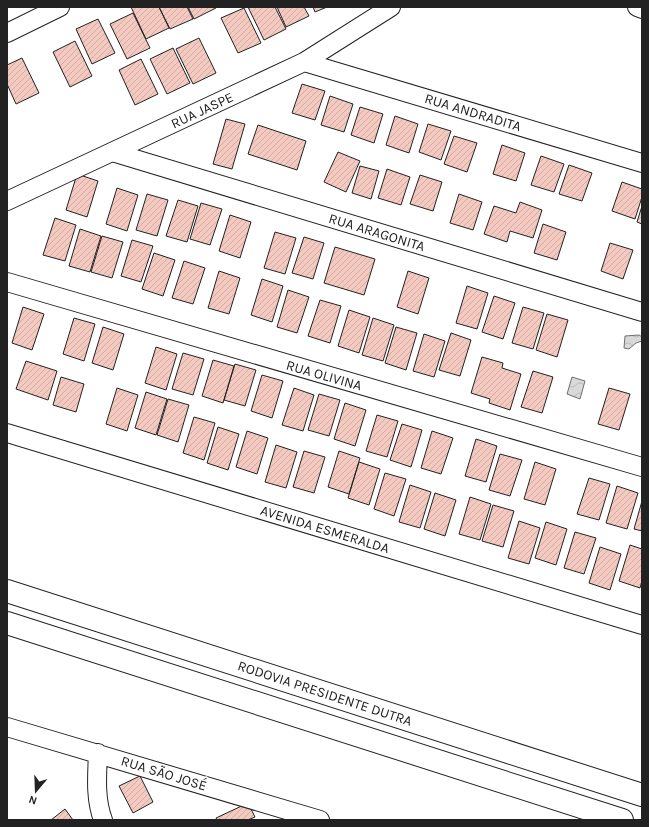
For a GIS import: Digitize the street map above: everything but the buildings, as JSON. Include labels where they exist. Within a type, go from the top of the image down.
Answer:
[{"type":"highway","name":"RODOVIA PRESIDENTE DUTRA","points":[[7,591],[642,795]]},
{"type":"highway","points":[[7,623],[622,820]]},
{"type":"street","points":[[7,33],[60,7]]},
{"type":"street","name":"RUA JASPE","points":[[7,201],[304,62],[391,7]]},
{"type":"street","points":[[637,7],[642,9]]},
{"type":"street","name":"RUA ANDRADITA","points":[[304,62],[642,162]]},
{"type":"street","name":"RUA ARAGONITA","points":[[112,152],[642,312]]},
{"type":"street","name":"RUA OLIVINA","points":[[7,282],[642,467]]},
{"type":"street","name":"AVENIDA ESMERALDA","points":[[9,429],[642,624]]},
{"type":"street","name":"RUA SÃO JOSÉ","points":[[7,727],[320,820]]},
{"type":"street","points":[[98,753],[97,792],[103,820]]},
{"type":"street","points":[[258,801],[269,820]]},
{"type":"water","points":[[639,335],[642,337],[642,341],[636,343],[629,349],[624,348],[625,336]]},
{"type":"water","points":[[572,377],[585,381],[580,399],[567,394]]}]
